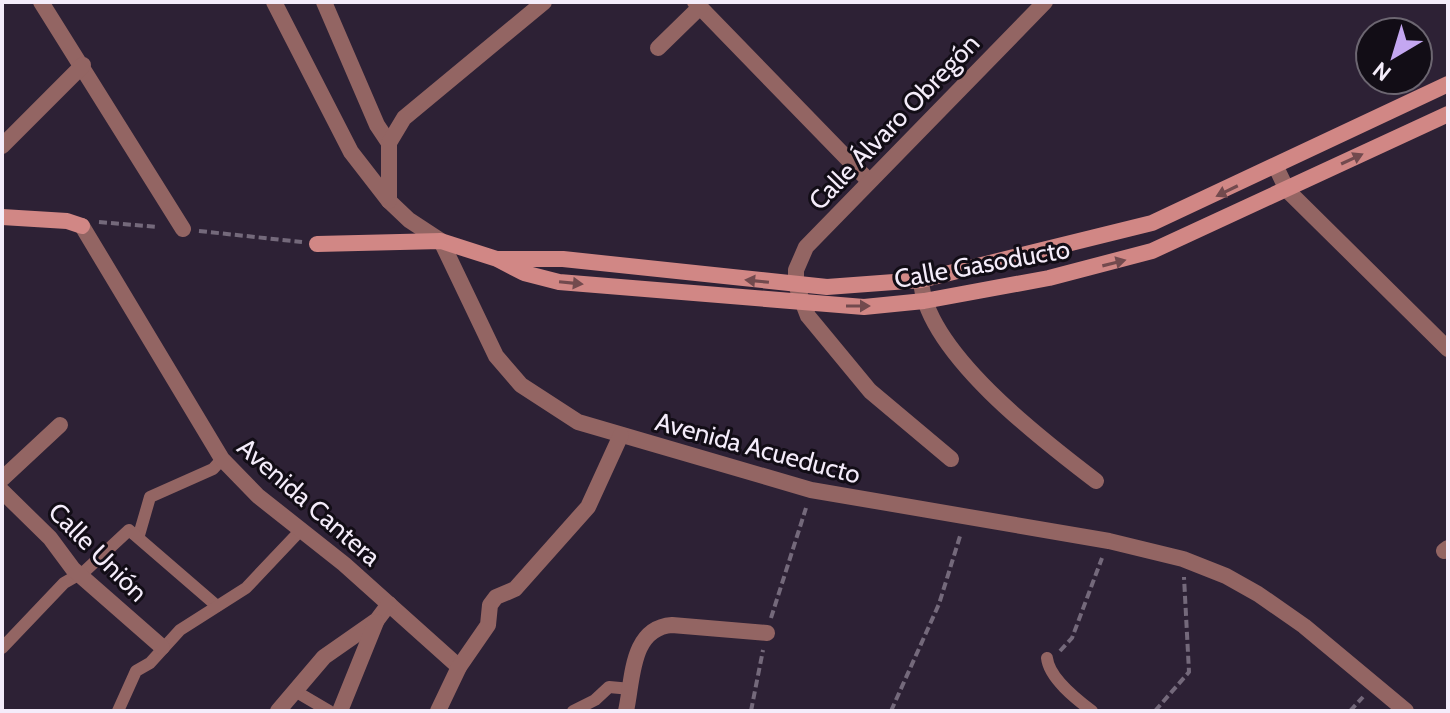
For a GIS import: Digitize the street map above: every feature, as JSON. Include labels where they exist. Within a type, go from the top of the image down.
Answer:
[{"type":"main road","name":"Calle Gasoducto","points":[[497,259],[563,259],[796,285],[864,287],[921,280],[1130,231],[1187,210],[1448,84]]},
{"type":"main road","name":"Calle Gasoducto","points":[[317,244],[441,241],[497,259],[524,273],[559,282],[800,304],[864,307],[924,301],[1137,257],[1448,114]]},
{"type":"main road","points":[[2,217],[67,221],[82,226]]},
{"type":"street","points":[[41,2],[183,229]]},
{"type":"street","points":[[274,2],[351,152],[389,201],[409,220],[441,241]]},
{"type":"street","points":[[324,2],[377,125],[389,143],[389,201]]},
{"type":"street","points":[[389,143],[412,110],[544,2]]},
{"type":"street","name":"Calle Álvaro Obregón","points":[[796,285],[796,270],[806,247],[1045,2]]},
{"type":"street","points":[[658,48],[698,4],[869,181]]},
{"type":"street","points":[[2,146],[83,65]]},
{"type":"street","points":[[1276,167],[1287,190],[1446,344]]},
{"type":"street","name":"Avenida Cantera","points":[[82,226],[222,459],[299,532],[344,564],[459,667]]},
{"type":"street","name":"Avenida Acueducto","points":[[441,241],[496,356],[521,385],[578,422],[811,490],[965,519],[1109,541],[1183,559],[1226,576],[1258,594],[1304,626],[1406,711]]},
{"type":"street","points":[[921,280],[924,301],[934,325],[955,354],[1063,456],[1096,481]]},
{"type":"street","points":[[796,285],[800,304],[870,391],[951,459]]},
{"type":"street","points":[[2,479],[60,425]]},
{"type":"street","points":[[438,711],[459,667],[483,635],[490,605],[496,597],[515,589],[588,507],[621,435]]},
{"type":"street","points":[[139,535],[150,497],[213,469],[222,459]]},
{"type":"street","name":"Calle Unión","points":[[2,491],[50,538],[79,574],[162,647]]},
{"type":"street","points":[[2,648],[64,583],[79,574],[126,531],[139,535],[217,606]]},
{"type":"street","points":[[118,711],[136,671],[150,663],[162,647],[246,588],[299,532]]},
{"type":"street","points":[[340,711],[377,620],[389,604]]},
{"type":"street","points":[[278,711],[324,657],[377,620]]},
{"type":"street","points":[[626,711],[638,651],[650,635],[665,625],[767,633]]},
{"type":"street","points":[[1047,658],[1050,669],[1075,699],[1092,711]]},
{"type":"street","points":[[573,711],[595,700],[609,687],[631,689]]},
{"type":"street","points":[[295,691],[329,711]]},
{"type":"path","points":[[751,711],[767,633],[811,490]]},
{"type":"path","points":[[891,711],[939,604],[965,519]]},
{"type":"path","points":[[1047,658],[1064,650],[1072,638],[1109,541]]},
{"type":"path","points":[[1155,711],[1189,672],[1183,559]]}]
